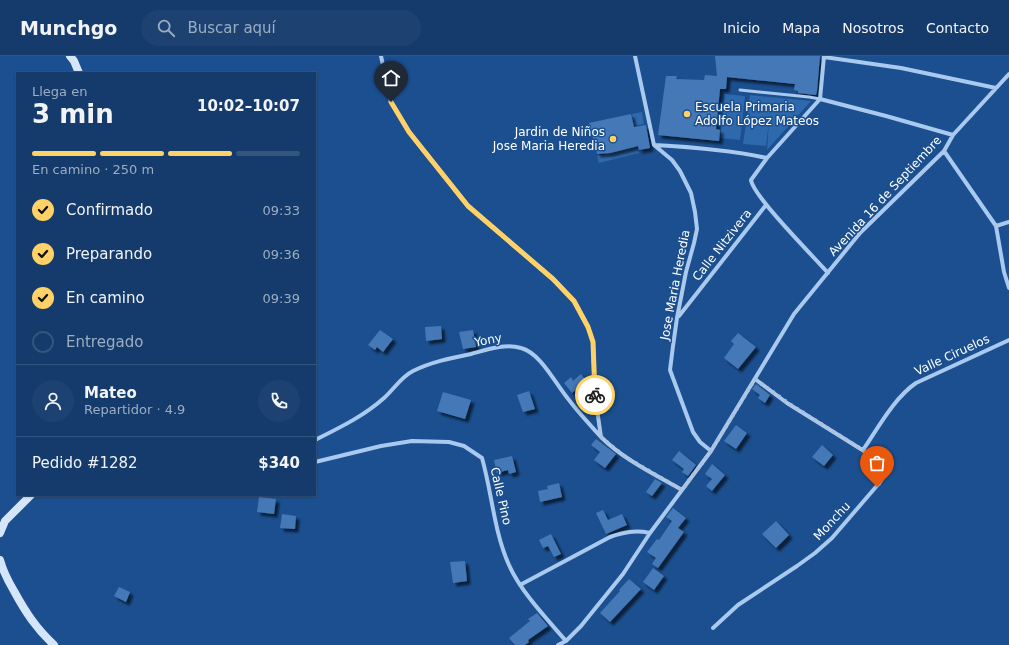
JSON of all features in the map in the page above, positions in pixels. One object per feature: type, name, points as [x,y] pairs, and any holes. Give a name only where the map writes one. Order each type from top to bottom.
[{"type":"street","points":[[71,56],[79,72]]},
{"type":"street","points":[[381,56],[391,102],[409,132],[427,155],[468,206],[553,279],[574,301],[588,327],[593,342],[595,396],[601,437]]},
{"type":"street","points":[[635,56],[654,145],[683,146],[747,153],[767,158]]},
{"type":"street","points":[[828,273],[766,205],[754,188],[751,180],[767,158],[820,99],[824,56],[901,68],[996,88]]},
{"type":"street","name":"Avenida 16 de Septiembre","points":[[558,645],[566,641],[597,609],[623,574],[650,533],[711,451],[794,314],[860,233],[944,151],[953,135],[1009,74]]},
{"type":"street","points":[[820,99],[953,135]]},
{"type":"street","name":"Jose Maria Heredia","points":[[654,145],[672,160],[680,172],[690,193],[695,212],[697,229],[686,272],[670,370],[693,432],[700,442],[711,451]]},
{"type":"street","points":[[944,151],[996,226],[1004,272],[1009,288]]},
{"type":"street","name":"Calle Nitzivera","points":[[678,318],[766,205]]},
{"type":"street","points":[[996,226],[1009,222]]},
{"type":"street","name":"Valle Ciruelos","points":[[863,450],[908,388],[1009,340]]},
{"type":"street","name":"Yony","points":[[316,440],[345,425],[370,409],[386,397],[405,376],[412,371],[446,360],[504,346],[522,348],[540,360],[569,400],[601,437],[627,458],[682,490]]},
{"type":"street","name":"Monchu","points":[[713,628],[738,605],[777,581],[816,553],[832,538],[877,487],[883,476],[882,464],[880,461],[788,403],[755,379]]},
{"type":"street","name":"Calle Pino","points":[[316,462],[381,446],[412,441],[449,442],[464,446],[482,458],[502,545],[509,566],[520,585],[566,641]]},
{"type":"street","points":[[0,533],[5,521],[30,496]]},
{"type":"street","points":[[520,585],[616,535],[633,531],[650,533]]},
{"type":"street","points":[[0,560],[2,569],[26,614],[40,632],[54,645]]},
{"type":"lane","points":[[740,90],[809,96],[820,99]]},
{"type":"shaded area","points":[[725,94],[745,96],[740,140],[720,138]]},
{"type":"shaded area","points":[[750,95],[811,101],[767,150],[769,121],[766,146],[743,144]]},
{"type":"shaded area","points":[[642,112],[644,124],[634,126],[632,114]]},
{"type":"shaded area","points":[[637,146],[639,153],[599,163],[597,156]]},
{"type":"building","points":[[715,56],[820,56],[816,95],[798,93],[798,91],[794,90],[795,84],[727,77],[726,89],[720,89],[716,129],[720,130],[719,141],[658,135],[666,76],[677,76],[676,79],[704,80],[705,75],[717,76]]},
{"type":"building","points":[[631,114],[634,127],[646,125],[650,148],[639,150],[638,146],[610,153],[597,154],[589,123]]},
{"type":"building","points":[[441,326],[442,339],[426,341],[425,327]]},
{"type":"building","points":[[380,330],[393,339],[383,352],[377,347],[375,350],[368,345]]},
{"type":"building","points":[[473,330],[476,347],[463,349],[459,332]]},
{"type":"building","points":[[738,333],[756,347],[738,369],[724,358],[734,344],[731,341]]},
{"type":"building","points":[[581,374],[586,381],[572,393],[564,383],[571,377],[573,381]]},
{"type":"building","points":[[756,384],[770,395],[765,403],[758,398],[760,395],[752,389]]},
{"type":"building","points":[[529,391],[535,409],[523,412],[517,395]]},
{"type":"building","points":[[443,392],[471,400],[465,419],[437,411]]},
{"type":"building","points":[[736,425],[747,433],[736,449],[724,441]]},
{"type":"building","points":[[596,439],[616,454],[605,468],[594,460],[600,452],[591,445]]},
{"type":"building","points":[[822,445],[833,455],[824,466],[812,457]]},
{"type":"building","points":[[679,451],[696,465],[688,476],[682,472],[684,469],[672,460]]},
{"type":"building","points":[[512,456],[516,472],[509,474],[508,470],[497,473],[494,460]]},
{"type":"building","points":[[712,464],[725,475],[712,491],[706,486],[712,479],[705,474]]},
{"type":"building","points":[[655,479],[662,483],[652,496],[646,492]]},
{"type":"building","points":[[559,483],[562,497],[540,502],[538,491],[548,489],[547,486]]},
{"type":"building","points":[[259,497],[276,499],[274,514],[257,512]]},
{"type":"building","points":[[673,508],[686,518],[678,528],[684,532],[658,568],[652,564],[656,558],[647,552],[657,539],[659,540],[672,521],[666,517]]},
{"type":"building","points":[[603,510],[608,520],[622,514],[627,525],[606,534],[596,513]]},
{"type":"building","points":[[282,514],[296,516],[295,529],[280,528]]},
{"type":"building","points":[[776,521],[789,535],[776,548],[762,534]]},
{"type":"building","points":[[551,534],[561,554],[554,557],[548,546],[543,548],[539,540]]},
{"type":"building","points":[[465,561],[467,581],[453,583],[450,562]]},
{"type":"building","points":[[653,568],[664,576],[654,590],[643,582]]},
{"type":"building","points":[[629,579],[641,589],[610,622],[600,613]]},
{"type":"building","points":[[119,587],[130,592],[126,602],[114,596]]},
{"type":"building","points":[[537,613],[548,626],[528,640],[529,642],[525,645],[515,645],[509,638],[530,621],[528,619]]},
{"type":"way so far","points":[[595,395],[601,437],[627,458],[682,490],[711,451],[755,379],[788,403],[880,461],[883,468],[883,476],[877,487]]},
{"type":"place","name":"Escuela Primaria Adolfo López Mateos","points":[[687,114]]},
{"type":"place","name":"Jardin de Niños Jose Maria Heredia","points":[[613,139]]},
{"type":"route","points":[[391,102],[409,132],[468,206],[553,279],[574,301],[588,327],[593,342],[595,395]]}]
